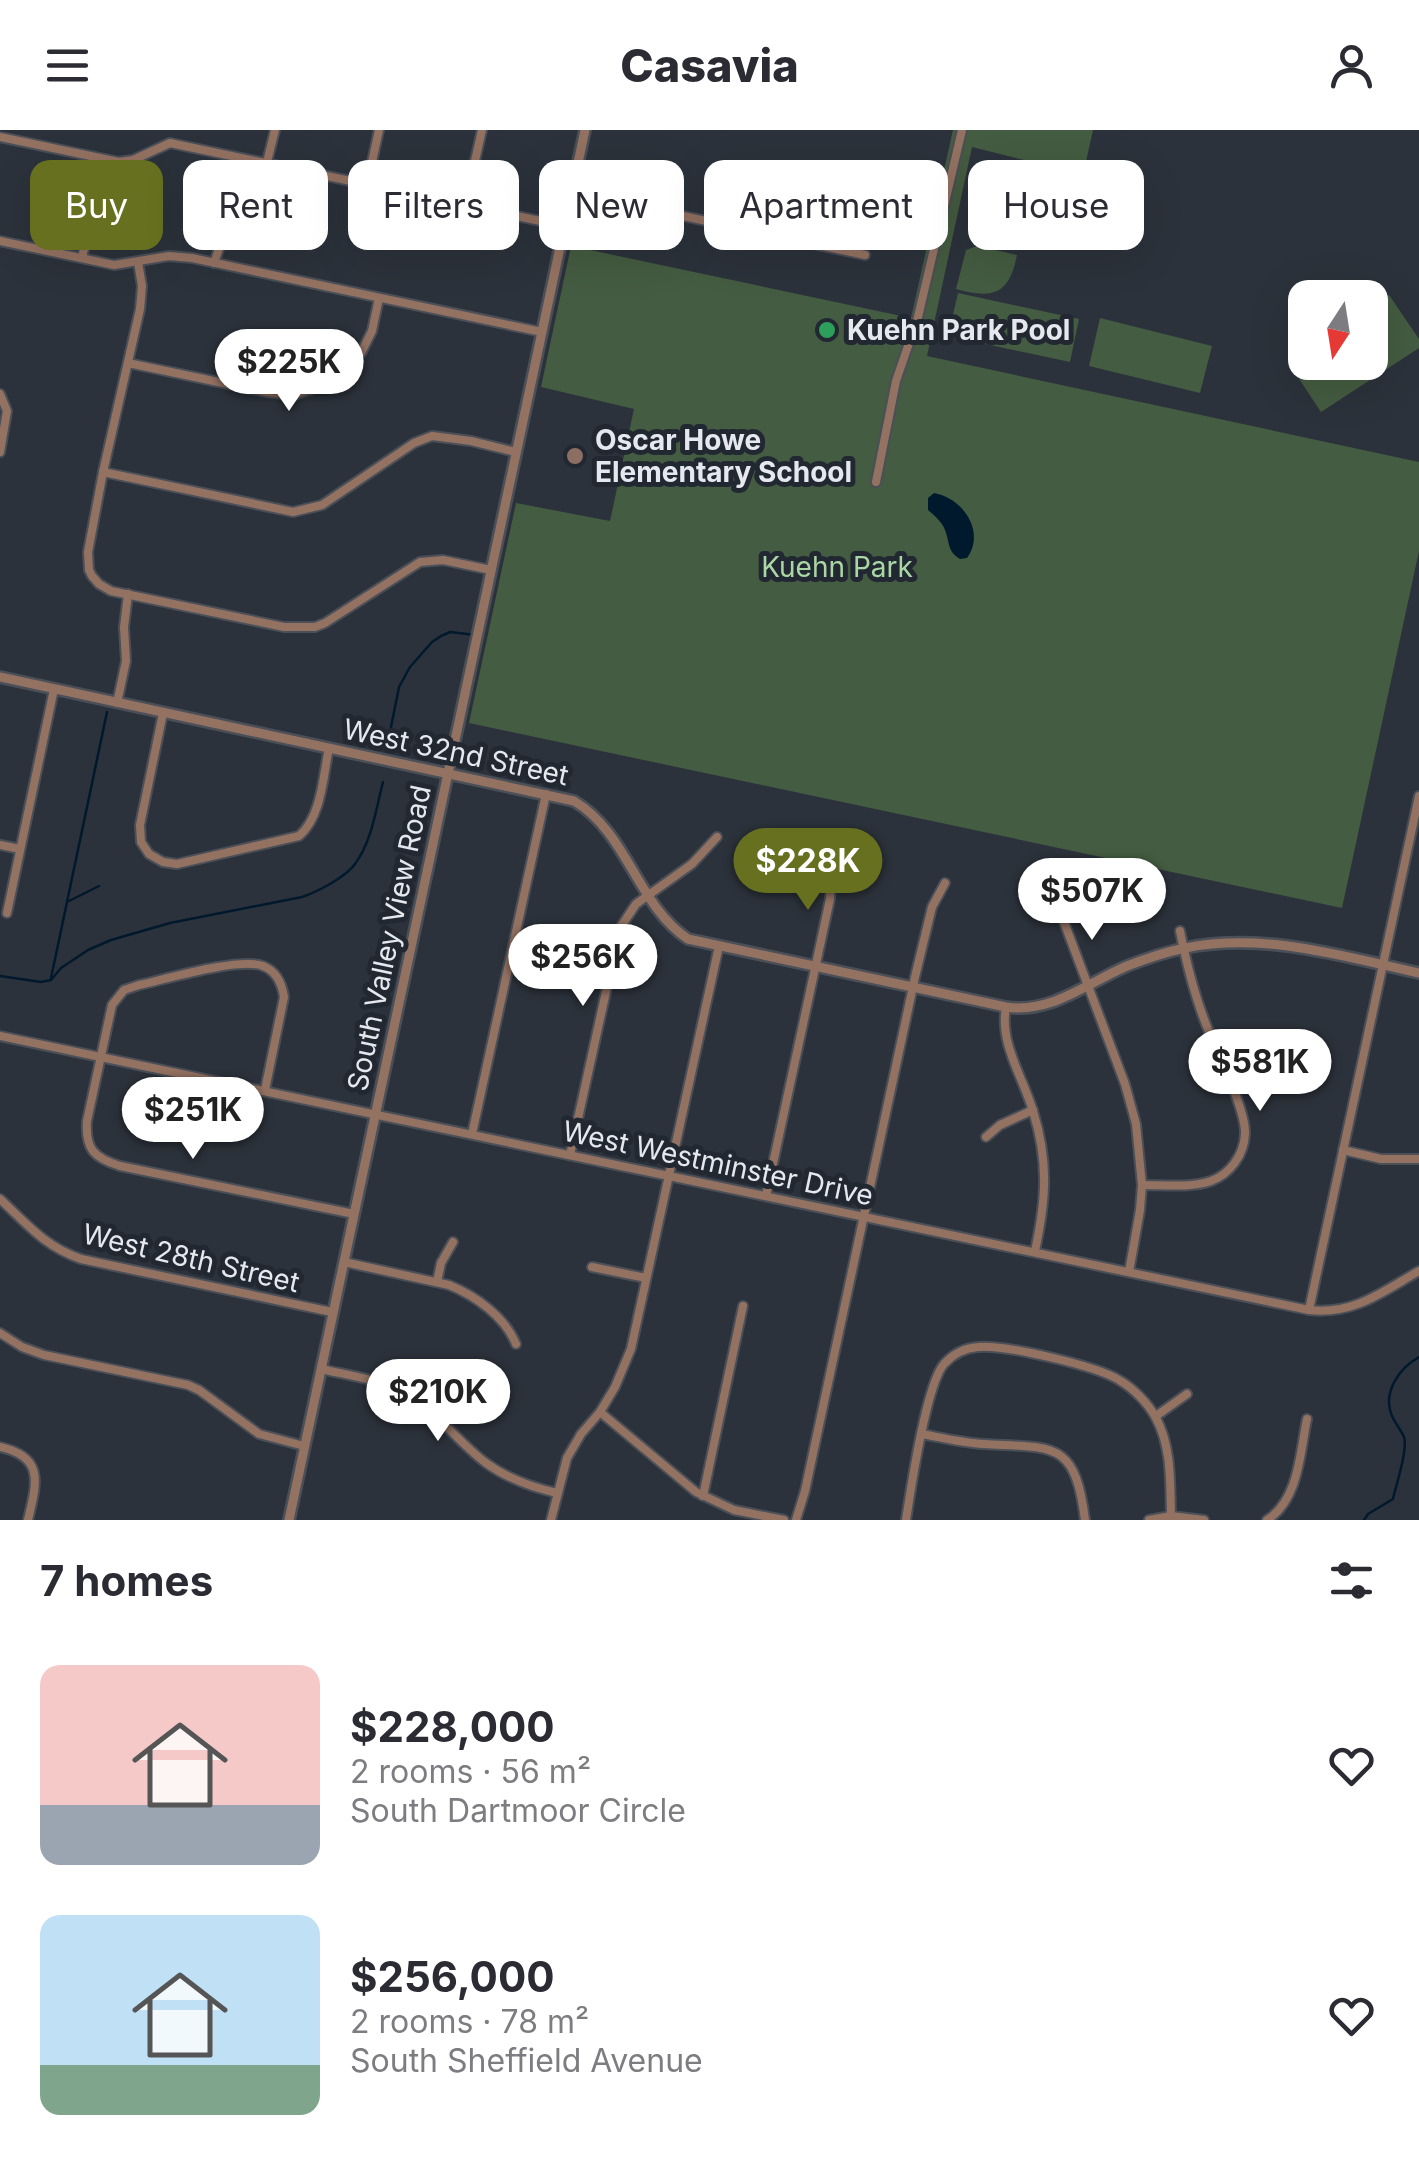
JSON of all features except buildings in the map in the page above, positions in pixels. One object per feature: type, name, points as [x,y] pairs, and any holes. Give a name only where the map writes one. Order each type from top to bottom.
[{"type":"street","points":[[170,143],[172,130]]},
{"type":"street","points":[[269,160],[275,130]]},
{"type":"street","points":[[372,160],[379,130]]},
{"type":"street","points":[[475,160],[482,130]]},
{"type":"street","name":"South Valley View Road","points":[[578,160],[585,130]]},
{"type":"street","points":[[876,482],[896,381],[918,316],[962,130]]},
{"type":"street","points":[[0,137],[126,162],[170,143],[249,160]]},
{"type":"street","points":[[82,258],[104,159]]},
{"type":"street","points":[[684,216],[865,254]]},
{"type":"street","points":[[0,241],[114,265],[181,256],[542,332]]},
{"type":"street","points":[[214,263],[219,250]]},
{"type":"street","name":"South Valley View Road","points":[[288,1520],[559,250]]},
{"type":"street","points":[[138,262],[142,298],[88,552],[89,570],[104,588],[284,627],[306,627],[336,617],[420,562],[443,560],[491,570]]},
{"type":"street","points":[[128,362],[294,395],[314,388],[361,353],[372,330],[379,298]]},
{"type":"street","points":[[0,394],[7,411],[0,452]]},
{"type":"street","points":[[102,472],[293,512],[322,504],[414,443],[432,436],[516,452]]},
{"type":"street","points":[[117,703],[126,662],[124,626],[128,594]]},
{"type":"street","name":"West 32nd Street","points":[[0,677],[574,800],[608,828],[649,895],[688,939],[1006,1007],[1041,1007],[1128,966],[1184,948],[1228,942],[1278,944],[1419,973]]},
{"type":"street","points":[[7,913],[54,689]]},
{"type":"street","points":[[163,713],[140,834],[149,854],[169,863],[299,836],[315,814],[329,748]]},
{"type":"street","points":[[472,1134],[546,794]]},
{"type":"street","points":[[1309,1310],[1419,796]]},
{"type":"street","points":[[570,1155],[617,938],[629,912],[692,864],[717,837]]},
{"type":"street","points":[[0,845],[20,850]]},
{"type":"street","points":[[1406,851],[1419,854]]},
{"type":"street","points":[[766,1196],[830,898],[827,859]]},
{"type":"street","points":[[796,1520],[913,987],[932,907],[945,884]]},
{"type":"street","points":[[1060,914],[1132,1106],[1139,1140],[1142,1186],[1129,1272]]},
{"type":"street","points":[[1142,1186],[1209,1182],[1228,1171],[1239,1158],[1245,1129],[1191,986],[1180,931]]},
{"type":"street","points":[[551,1520],[572,1447],[600,1412],[631,1349],[719,946]]},
{"type":"street","points":[[265,1090],[284,997],[272,971],[260,964],[238,964],[138,985],[124,990],[112,1006],[86,1132],[90,1147],[99,1157],[120,1166],[354,1214]]},
{"type":"street","points":[[1006,1007],[1005,1036],[1033,1110],[1045,1170],[1035,1251]]},
{"type":"street","name":"West Westminster Drive","points":[[0,1036],[1309,1310],[1352,1308],[1419,1271]]},
{"type":"street","points":[[1219,1056],[1255,1043]]},
{"type":"street","points":[[986,1137],[1000,1125],[1033,1110]]},
{"type":"street","points":[[1343,1150],[1381,1159],[1419,1158]]},
{"type":"street","name":"West 28th Street","points":[[0,1199],[31,1231],[81,1260],[332,1312]]},
{"type":"street","points":[[437,1282],[453,1242]]},
{"type":"street","points":[[344,1262],[460,1290],[507,1328],[516,1344]]},
{"type":"street","points":[[592,1267],[646,1278]]},
{"type":"street","points":[[703,1496],[743,1306]]},
{"type":"street","points":[[0,1333],[44,1355],[188,1385],[259,1434],[304,1446]]},
{"type":"street","points":[[906,1520],[932,1390],[943,1365],[956,1354],[982,1346],[1006,1348],[1107,1373],[1127,1385],[1156,1416],[1167,1450],[1171,1516]]},
{"type":"street","points":[[321,1369],[364,1378],[407,1394],[497,1471],[557,1493]]},
{"type":"street","points":[[1156,1416],[1187,1394]]},
{"type":"street","points":[[600,1412],[703,1496],[734,1510],[784,1520]]},
{"type":"street","points":[[1267,1520],[1288,1497],[1307,1418]]},
{"type":"street","points":[[922,1434],[978,1444],[1041,1447],[1055,1452],[1074,1473],[1085,1520]]},
{"type":"street","points":[[0,1447],[21,1454],[34,1472],[36,1486],[28,1520]]},
{"type":"street","points":[[1149,1520],[1171,1516],[1204,1520]]},
{"type":"green space","name":"Kuehn Park","points":[[953,130],[1093,130],[1086,160],[1024,160],[972,147],[927,356],[1419,462],[1419,551],[1342,908],[469,723],[516,503],[610,521],[634,409],[541,387],[570,250],[590,250],[911,318],[926,250],[948,250],[946,160]]},
{"type":"green space","points":[[966,250],[1017,255],[1004,286],[980,294],[956,289]]},
{"type":"green space","points":[[958,293],[1079,319],[1070,362],[948,336]]},
{"type":"green space","points":[[1388,296],[1419,339],[1419,348],[1388,368]]},
{"type":"green space","points":[[1100,318],[1212,346],[1200,393],[1089,366]]},
{"type":"green space","points":[[1300,380],[1370,380],[1321,412]]},
{"type":"water","points":[[934,493],[954,502],[973,527],[974,538],[967,558],[960,559],[953,553],[944,527],[928,510],[928,498]]},
{"type":"waterway","points":[[388,742],[399,687],[410,667],[441,636],[450,632],[475,635]]},
{"type":"waterway","points":[[51,978],[107,712]]},
{"type":"waterway","points":[[0,976],[51,980],[61,968],[111,940],[170,923],[302,897],[323,888],[345,874],[361,855],[383,782]]},
{"type":"waterway","points":[[69,901],[99,886]]},
{"type":"waterway","points":[[1364,1520],[1393,1499],[1405,1443],[1389,1399],[1399,1374],[1419,1357]]},
{"type":"place","name":"Kuehn Park Pool","points":[[827,330]]},
{"type":"place","name":"Oscar Howe Elementary School","points":[[575,456]]}]
